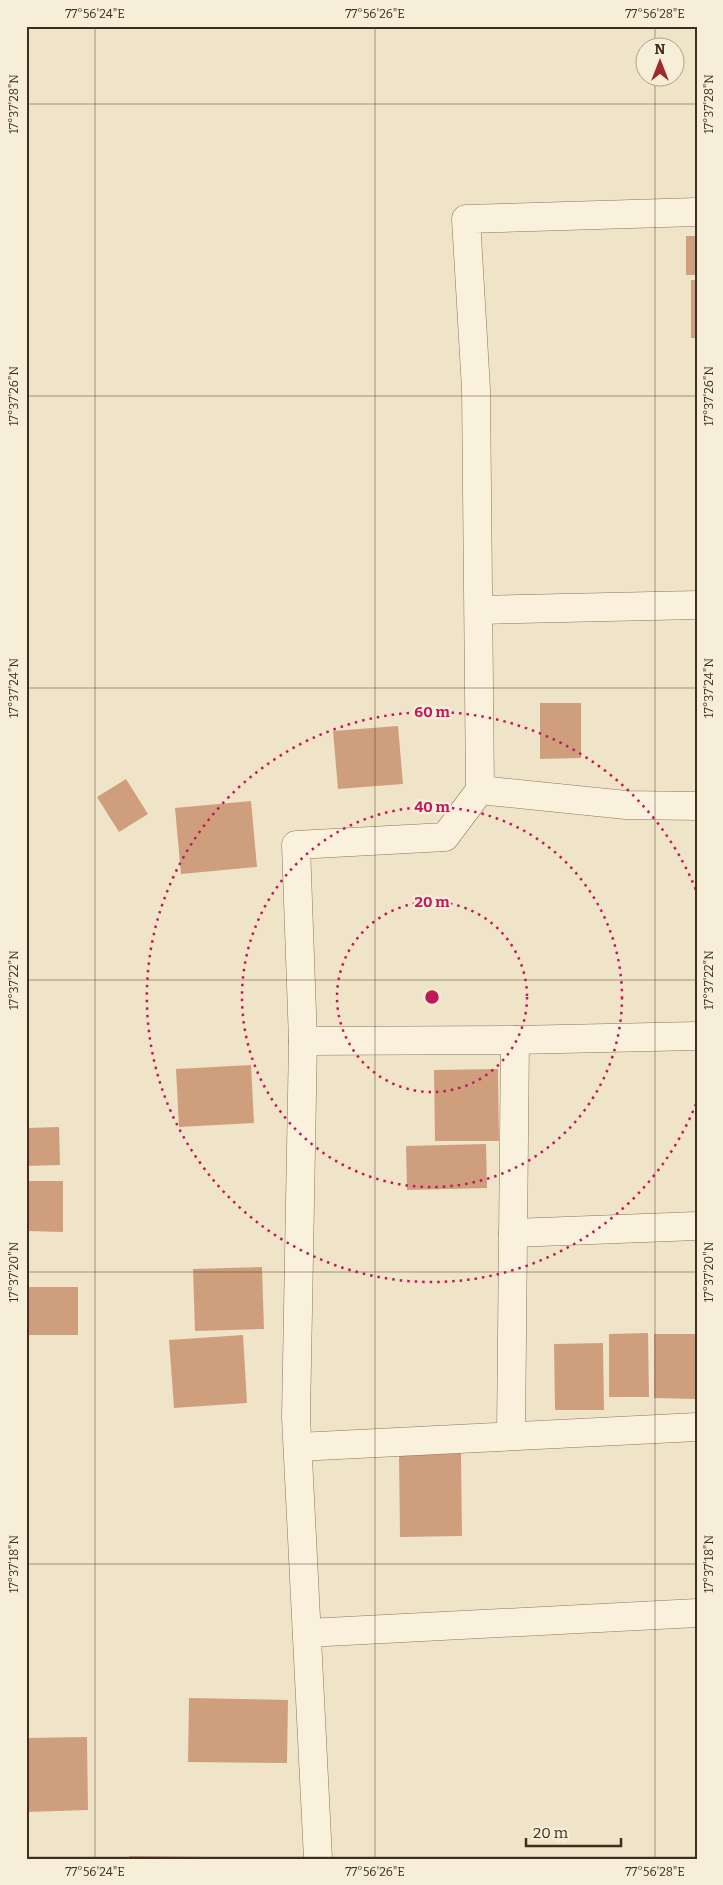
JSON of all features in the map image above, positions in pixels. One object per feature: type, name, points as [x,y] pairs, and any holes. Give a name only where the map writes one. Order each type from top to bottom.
[{"type":"street","points":[[318,1859],[296,1407],[303,1041],[296,845],[445,837],[480,790],[476,389],[466,220],[697,212]]},
{"type":"street","points":[[479,610],[697,605]]},
{"type":"street","points":[[480,790],[626,805],[697,806]]},
{"type":"street","points":[[303,1041],[515,1040],[697,1036]]},
{"type":"street","points":[[511,1436],[515,1040]]},
{"type":"street","points":[[513,1233],[697,1226]]},
{"type":"street","points":[[298,1446],[697,1426]]},
{"type":"street","points":[[307,1633],[697,1613]]},
{"type":"building","points":[[686,236],[697,236],[697,275],[686,275]]},
{"type":"building","points":[[691,280],[697,280],[697,338],[691,338]]},
{"type":"building","points":[[540,703],[581,703],[581,758],[540,759]]},
{"type":"building","points":[[398,726],[403,784],[338,789],[333,731]]},
{"type":"building","points":[[126,779],[148,814],[119,832],[97,797]]},
{"type":"building","points":[[251,801],[257,867],[181,874],[175,808]]},
{"type":"building","points":[[251,1065],[254,1123],[179,1127],[176,1069]]},
{"type":"building","points":[[498,1069],[499,1141],[435,1141],[434,1070]]},
{"type":"building","points":[[59,1127],[60,1165],[26,1166],[26,1128]]},
{"type":"building","points":[[486,1144],[487,1188],[407,1190],[406,1146]]},
{"type":"building","points":[[26,1181],[63,1181],[63,1232],[26,1231]]},
{"type":"building","points":[[262,1267],[264,1329],[195,1331],[193,1269]]},
{"type":"building","points":[[26,1287],[78,1287],[78,1335],[26,1335]]},
{"type":"building","points":[[648,1333],[649,1397],[609,1397],[609,1334]]},
{"type":"building","points":[[654,1334],[697,1334],[697,1399],[654,1398]]},
{"type":"building","points":[[243,1335],[247,1403],[174,1408],[169,1340]]},
{"type":"building","points":[[603,1343],[604,1410],[555,1410],[554,1344]]},
{"type":"building","points":[[461,1453],[462,1536],[400,1537],[399,1454]]},
{"type":"building","points":[[189,1698],[288,1700],[287,1763],[188,1762]]},
{"type":"building","points":[[87,1737],[88,1810],[26,1812],[26,1738]]},
{"type":"building","points":[[129,1856],[207,1857],[207,1859],[129,1859]]}]
